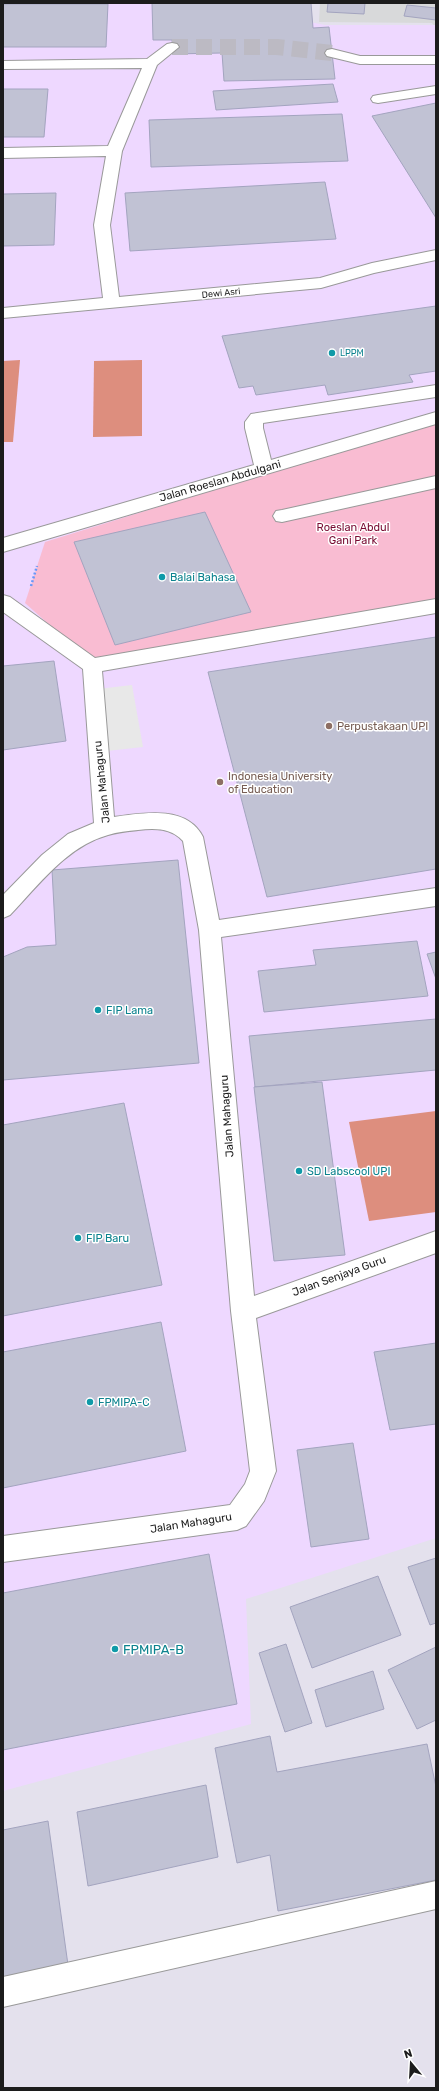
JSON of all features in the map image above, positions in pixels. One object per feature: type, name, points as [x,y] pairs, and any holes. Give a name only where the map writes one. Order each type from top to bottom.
[{"type":"street","points":[[112,304],[102,225],[114,151],[151,64],[172,47]]},
{"type":"street","points":[[332,53],[360,60],[436,60]]},
{"type":"street","points":[[3,65],[151,64]]},
{"type":"street","points":[[378,100],[436,90]]},
{"type":"street","points":[[3,153],[114,151]]},
{"type":"street","name":"Dewi Asri","points":[[3,313],[112,304],[321,283],[372,268],[436,256]]},
{"type":"street","points":[[264,468],[254,428],[254,422],[257,418],[436,391]]},
{"type":"street","name":"Jalan Roeslan Abdulgani","points":[[3,545],[436,418]]},
{"type":"street","points":[[282,516],[436,482]]},
{"type":"street","points":[[3,602],[92,666],[436,606]]},
{"type":"street","name":"Jalan Mahaguru","points":[[3,1549],[237,1517],[255,1492],[263,1471],[243,1311],[210,930],[193,837],[179,824],[150,821],[105,828],[92,666]]},
{"type":"street","points":[[3,909],[48,860],[75,840],[105,828]]},
{"type":"street","points":[[210,930],[436,897]]},
{"type":"street","name":"Jalan Senjaya Guru","points":[[243,1311],[436,1242]]},
{"type":"street","points":[[3,1992],[436,1895]]},
{"type":"shaded area","name":"Indonesia University of Education","points":[[3,3],[312,3],[310,22],[325,25],[436,25],[436,1538],[246,1599],[251,1724],[3,1791]]},
{"type":"shaded area","points":[[320,3],[436,3],[436,28],[432,23],[319,22]]},
{"type":"shaded area","points":[[20,360],[13,442],[3,442],[3,361]]},
{"type":"shaded area","points":[[142,360],[142,436],[93,437],[94,361]]},
{"type":"shaded area","points":[[132,685],[143,747],[107,751],[98,689]]},
{"type":"shaded area","points":[[436,1111],[436,1212],[369,1221],[349,1122]]},
{"type":"green space","name":"Roeslan Abdul Gani Park","points":[[436,421],[436,603],[92,663],[25,603],[45,542]]},
{"type":"building","points":[[152,3],[311,3],[313,28],[329,27],[335,79],[224,81],[222,53],[173,54],[172,40],[153,40]]},
{"type":"building","points":[[328,3],[365,3],[364,14],[327,12]]},
{"type":"building","points":[[3,4],[108,4],[106,47],[3,47]]},
{"type":"building","points":[[407,5],[436,8],[436,20],[404,16]]},
{"type":"building","points":[[333,84],[338,102],[216,110],[213,91]]},
{"type":"building","points":[[3,89],[48,89],[44,137],[3,137]]},
{"type":"building","points":[[436,103],[436,218],[372,116]]},
{"type":"building","points":[[342,114],[348,161],[151,167],[149,120]]},
{"type":"building","points":[[325,182],[336,239],[130,251],[125,193]]},
{"type":"building","points":[[56,193],[54,245],[3,246],[3,194]]},
{"type":"building","name":"LPPM","points":[[436,306],[436,371],[409,375],[413,382],[328,395],[325,385],[256,395],[253,386],[239,388],[222,336]]},
{"type":"building","name":"Balai Bahasa","points":[[205,512],[251,612],[115,645],[74,542]]},
{"type":"building","name":"Perpustakaan UPI","points":[[436,637],[436,869],[267,897],[208,672]]},
{"type":"building","points":[[54,661],[66,741],[3,750],[3,666]]},
{"type":"building","name":"FIP Lama","points":[[178,860],[199,1063],[3,1080],[3,957],[27,947],[56,945],[52,870]]},
{"type":"building","points":[[417,941],[428,996],[264,1012],[258,971],[316,965],[313,950]]},
{"type":"building","points":[[436,952],[436,979],[427,954]]},
{"type":"building","points":[[436,1019],[436,1070],[255,1087],[249,1036]]},
{"type":"building","name":"SD Labscool UPI","points":[[322,1082],[345,1255],[274,1261],[254,1087]]},
{"type":"building","name":"FIP Baru","points":[[124,1103],[162,1285],[3,1316],[3,1125]]},
{"type":"building","name":"FPMIPA-C","points":[[161,1322],[186,1451],[3,1488],[3,1352]]},
{"type":"building","points":[[436,1343],[436,1424],[390,1430],[374,1352]]},
{"type":"building","points":[[353,1443],[369,1539],[311,1547],[297,1450]]},
{"type":"building","name":"FPMIPA-B","points":[[209,1554],[237,1704],[3,1750],[3,1593]]},
{"type":"building","points":[[436,1558],[436,1623],[430,1625],[408,1567]]},
{"type":"building","points":[[378,1576],[401,1635],[312,1668],[290,1607]]},
{"type":"building","points":[[286,1644],[312,1723],[285,1732],[259,1653]]},
{"type":"building","points":[[436,1647],[436,1720],[417,1729],[388,1670]]},
{"type":"building","points":[[373,1671],[384,1709],[326,1727],[315,1690]]},
{"type":"building","points":[[270,1736],[277,1772],[427,1744],[436,1787],[436,1880],[278,1911],[270,1855],[237,1863],[215,1748]]},
{"type":"building","points":[[206,1785],[218,1857],[88,1886],[77,1812]]},
{"type":"building","points":[[48,1821],[68,1965],[3,1979],[3,1830]]},
{"type":"tunnel","points":[[172,47],[277,47],[332,53]]},
{"type":"place","name":"LPPM","points":[[332,353]]},
{"type":"place","name":"Balai Bahasa","points":[[162,577]]},
{"type":"place","name":"Perpustakaan UPI","points":[[329,726]]},
{"type":"place","name":"Indonesia University of Education","points":[[220,782]]},
{"type":"place","name":"FIP Lama","points":[[98,1010]]},
{"type":"place","name":"SD Labscool UPI","points":[[299,1171]]},
{"type":"place","name":"FIP Baru","points":[[78,1238]]},
{"type":"place","name":"FPMIPA-C","points":[[90,1402]]},
{"type":"place","name":"FPMIPA-B","points":[[115,1649]]}]
